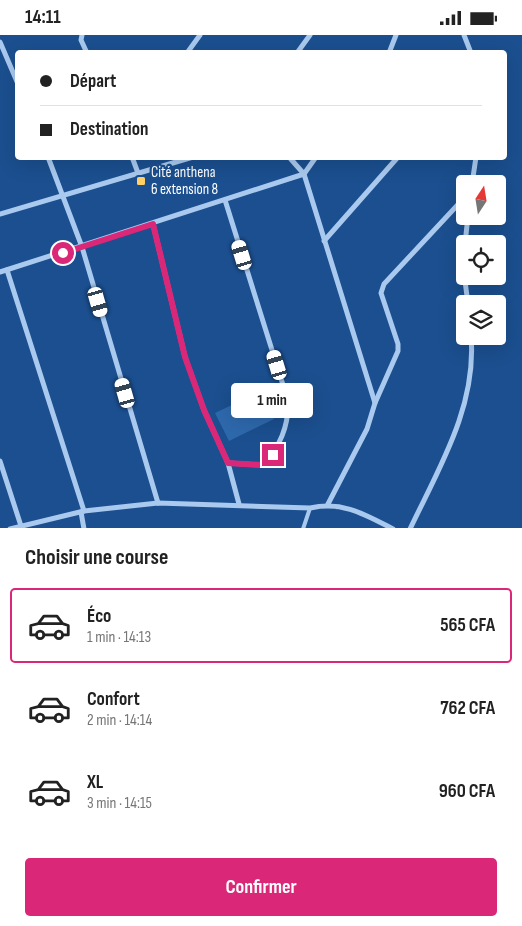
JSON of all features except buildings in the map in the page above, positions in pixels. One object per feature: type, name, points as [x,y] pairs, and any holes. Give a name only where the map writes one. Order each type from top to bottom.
[{"type":"street","points":[[82,35],[81,40],[86,50]]},
{"type":"street","points":[[189,50],[200,35]]},
{"type":"street","points":[[299,50],[310,35]]},
{"type":"street","points":[[390,50],[396,35]]},
{"type":"street","points":[[464,35],[470,50]]},
{"type":"street","points":[[0,42],[15,77]]},
{"type":"street","points":[[49,160],[82,247],[158,503]]},
{"type":"street","points":[[133,160],[138,173]]},
{"type":"street","points":[[0,214],[183,160]]},
{"type":"street","points":[[292,160],[304,174],[375,403]]},
{"type":"street","points":[[0,272],[304,174],[314,160]]},
{"type":"street","points":[[324,241],[395,160]]},
{"type":"street","points":[[473,175],[476,160]]},
{"type":"street","points":[[225,200],[288,401],[289,419],[273,455],[262,465],[228,463]]},
{"type":"street","points":[[328,504],[367,429],[375,403],[398,351],[398,344],[381,293],[384,283],[456,207]]},
{"type":"street","points":[[153,224],[185,357],[204,410],[228,463],[239,504]]},
{"type":"street","points":[[7,271],[82,511],[84,528]]},
{"type":"street","points":[[410,528],[454,437],[468,391],[473,361],[472,345]]},
{"type":"street","points":[[0,461],[21,526]]},
{"type":"street","points":[[14,528],[82,511],[158,503],[239,504],[310,508],[328,504],[358,511],[391,528]]},
{"type":"lane","points":[[303,528],[310,508]]},
{"type":"shaded area","points":[[261,391],[274,419],[229,441],[215,413]]},
{"type":"place","name":"Cité anthena 6 extension 8","points":[[141,181]]},
{"type":"route","points":[[63,253],[153,224],[185,357],[204,410],[228,463],[262,465],[273,455]]}]
